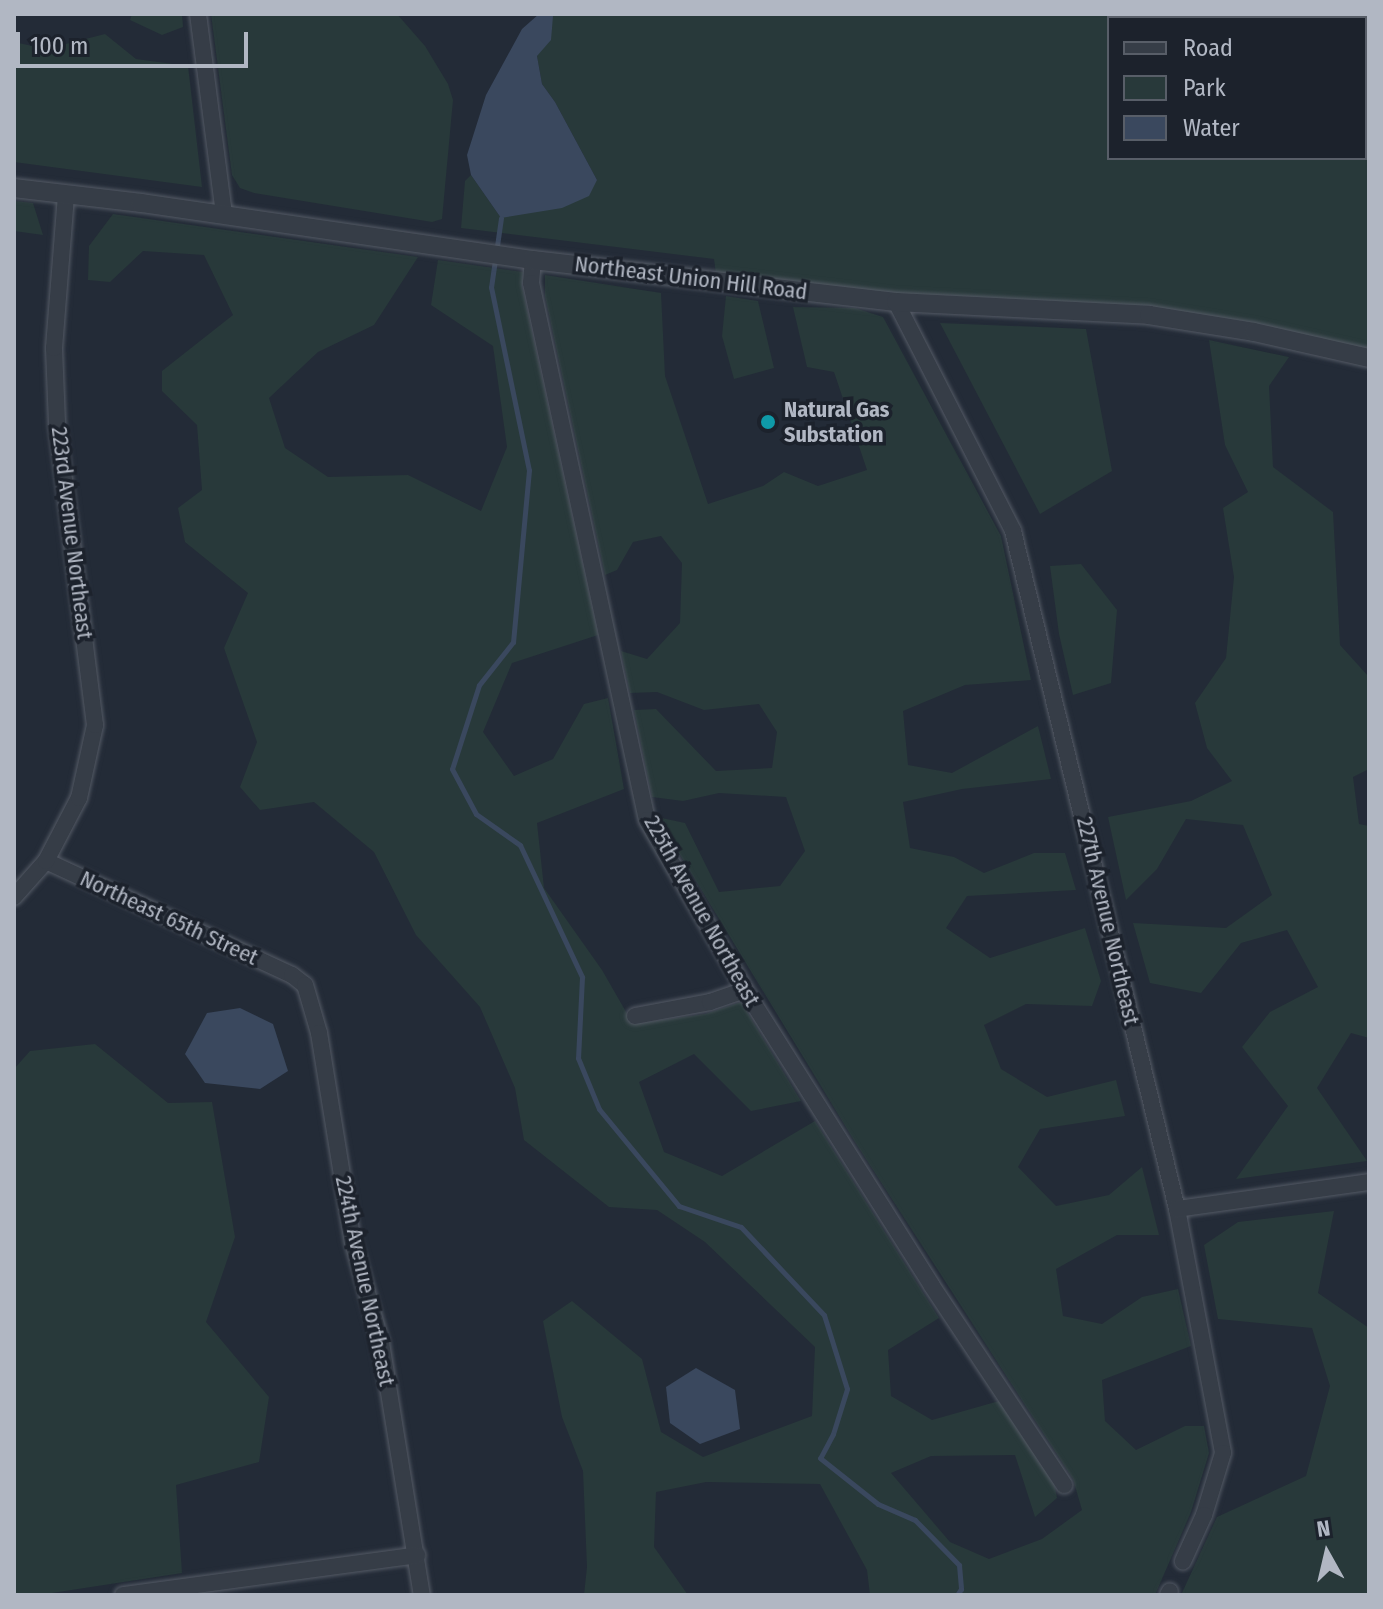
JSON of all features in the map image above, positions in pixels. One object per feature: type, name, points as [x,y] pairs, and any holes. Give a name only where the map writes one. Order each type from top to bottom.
[{"type":"street","points":[[198,14],[224,214]]},
{"type":"street","name":"Northeast Union Hill Road","points":[[14,188],[224,214],[533,260],[896,302],[1149,315],[1254,332],[1369,358]]},
{"type":"street","name":"223rd Avenue Northeast","points":[[14,897],[46,861],[79,798],[95,725],[57,423],[54,348],[66,195]]},
{"type":"street","name":"225th Avenue Northeast","points":[[533,260],[531,283],[647,820],[745,990],[932,1286],[1064,1485]]},
{"type":"street","name":"227th Avenue Northeast","points":[[896,302],[1013,531],[1177,1209],[1223,1453],[1204,1515],[1183,1561]]},
{"type":"street","name":"Northeast 65th Street","points":[[46,861],[292,975]]},
{"type":"street","name":"224th Avenue Northeast","points":[[292,975],[305,985],[319,1033],[353,1242],[381,1343],[422,1595]]},
{"type":"street","points":[[635,1016],[710,1002],[745,990]]},
{"type":"street","points":[[1177,1209],[1369,1182]]},
{"type":"street","points":[[123,1595],[417,1555]]},
{"type":"green space","points":[[132,14],[182,14],[183,27],[162,35],[130,20]]},
{"type":"green space","points":[[211,14],[397,14],[425,46],[448,84],[453,100],[442,219],[432,222],[254,193],[240,188],[232,175]]},
{"type":"green space","points":[[550,14],[1369,14],[1369,358],[1254,332],[717,281],[714,259],[461,228],[465,181],[471,175],[501,218],[597,180],[542,84],[537,56],[553,16]]},
{"type":"green space","points":[[105,34],[136,59],[188,66],[202,187],[14,162],[14,42],[46,49]]},
{"type":"green space","points":[[14,201],[33,203],[43,235],[14,231]]},
{"type":"green space","points":[[113,214],[418,257],[374,325],[318,352],[269,398],[285,448],[328,477],[408,475],[481,511],[507,447],[493,346],[431,305],[438,260],[523,272],[522,286],[598,635],[512,663],[483,732],[514,776],[553,759],[584,704],[608,698],[624,789],[537,823],[544,888],[602,970],[633,1024],[705,1014],[741,1002],[801,1101],[751,1111],[694,1054],[639,1082],[664,1152],[722,1176],[815,1121],[939,1318],[888,1350],[891,1396],[932,1420],[999,1401],[1054,1482],[1057,1498],[1035,1517],[1015,1455],[931,1456],[891,1473],[950,1542],[989,1559],[1042,1539],[1082,1510],[1073,1479],[855,1142],[657,817],[685,823],[719,892],[780,886],[805,851],[786,797],[719,793],[683,801],[652,797],[634,710],[656,709],[716,771],[772,768],[777,732],[759,704],[704,710],[657,692],[630,693],[621,651],[647,659],[680,623],[682,563],[661,536],[633,542],[617,570],[605,575],[545,296],[545,275],[661,293],[665,376],[708,504],[763,486],[784,472],[818,486],[867,470],[834,372],[807,367],[793,307],[855,308],[883,317],[1001,536],[1031,680],[965,685],[903,711],[908,765],[952,773],[1038,726],[1051,779],[962,789],[903,802],[910,848],[954,857],[984,873],[1034,853],[1065,853],[1076,890],[967,896],[946,928],[990,958],[1085,928],[1101,981],[1092,1006],[1026,1004],[984,1025],[1001,1069],[1047,1097],[1116,1080],[1125,1116],[1040,1129],[1018,1167],[1056,1206],[1109,1195],[1142,1167],[1159,1235],[1117,1235],[1056,1269],[1063,1316],[1102,1324],[1142,1297],[1178,1289],[1191,1346],[1102,1380],[1105,1421],[1136,1450],[1185,1426],[1204,1426],[1209,1453],[1191,1512],[1155,1595],[870,1595],[867,1570],[820,1484],[706,1482],[656,1492],[654,1547],[688,1595],[584,1595],[587,1567],[583,1471],[562,1417],[543,1321],[572,1301],[642,1359],[661,1432],[703,1457],[812,1416],[815,1347],[705,1242],[657,1210],[609,1207],[524,1140],[515,1088],[480,1007],[416,935],[374,852],[314,802],[260,810],[240,787],[257,742],[224,648],[248,593],[185,542],[178,508],[202,490],[197,425],[162,391],[162,371],[233,315],[204,255],[143,251],[110,282],[88,280],[89,246]]},
{"type":"green space","points":[[726,296],[758,301],[774,368],[734,379],[722,336]]},
{"type":"green space","points":[[940,323],[1086,329],[1112,471],[1040,514]]},
{"type":"green space","points":[[1209,340],[1289,357],[1269,386],[1273,467],[1333,512],[1340,645],[1369,677],[1369,769],[1353,777],[1359,824],[1369,826],[1369,1038],[1351,1033],[1317,1088],[1367,1161],[1236,1179],[1288,1106],[1242,1047],[1270,1012],[1318,987],[1287,930],[1241,943],[1201,993],[1150,983],[1133,923],[1226,928],[1272,895],[1243,825],[1186,819],[1157,869],[1126,900],[1108,817],[1191,801],[1232,781],[1207,748],[1195,703],[1226,658],[1234,577],[1223,508],[1248,492],[1225,445]]},
{"type":"green space","points":[[1081,564],[1117,610],[1111,683],[1073,695],[1059,634],[1050,566]]},
{"type":"green space","points":[[95,1044],[168,1103],[212,1102],[235,1237],[206,1322],[269,1397],[259,1462],[176,1485],[182,1573],[39,1595],[14,1595],[14,1069],[30,1051]]},
{"type":"green space","points":[[1334,1211],[1318,1293],[1369,1328],[1369,1595],[1181,1595],[1217,1517],[1306,1476],[1330,1386],[1312,1328],[1218,1319],[1204,1245],[1238,1222]]},
{"type":"water","points":[[539,14],[553,16],[551,40],[537,56],[542,84],[597,180],[589,196],[562,208],[501,218],[471,175],[467,155],[486,95],[522,29]]},
{"type":"water","points":[[240,1008],[273,1024],[288,1071],[260,1089],[205,1083],[185,1054],[207,1013]]},
{"type":"water","points":[[696,1368],[735,1390],[740,1429],[700,1444],[670,1423],[666,1387]]},
{"type":"waterway","points":[[501,218],[491,287],[529,470],[513,642],[479,685],[452,769],[476,814],[520,845],[582,977],[578,1058],[599,1109],[679,1206],[741,1227],[824,1315],[847,1389],[833,1434],[820,1458],[878,1504],[915,1520],[959,1565],[961,1589],[957,1595]]},
{"type":"place","name":"Natural Gas Substation","points":[[768,422]]}]
